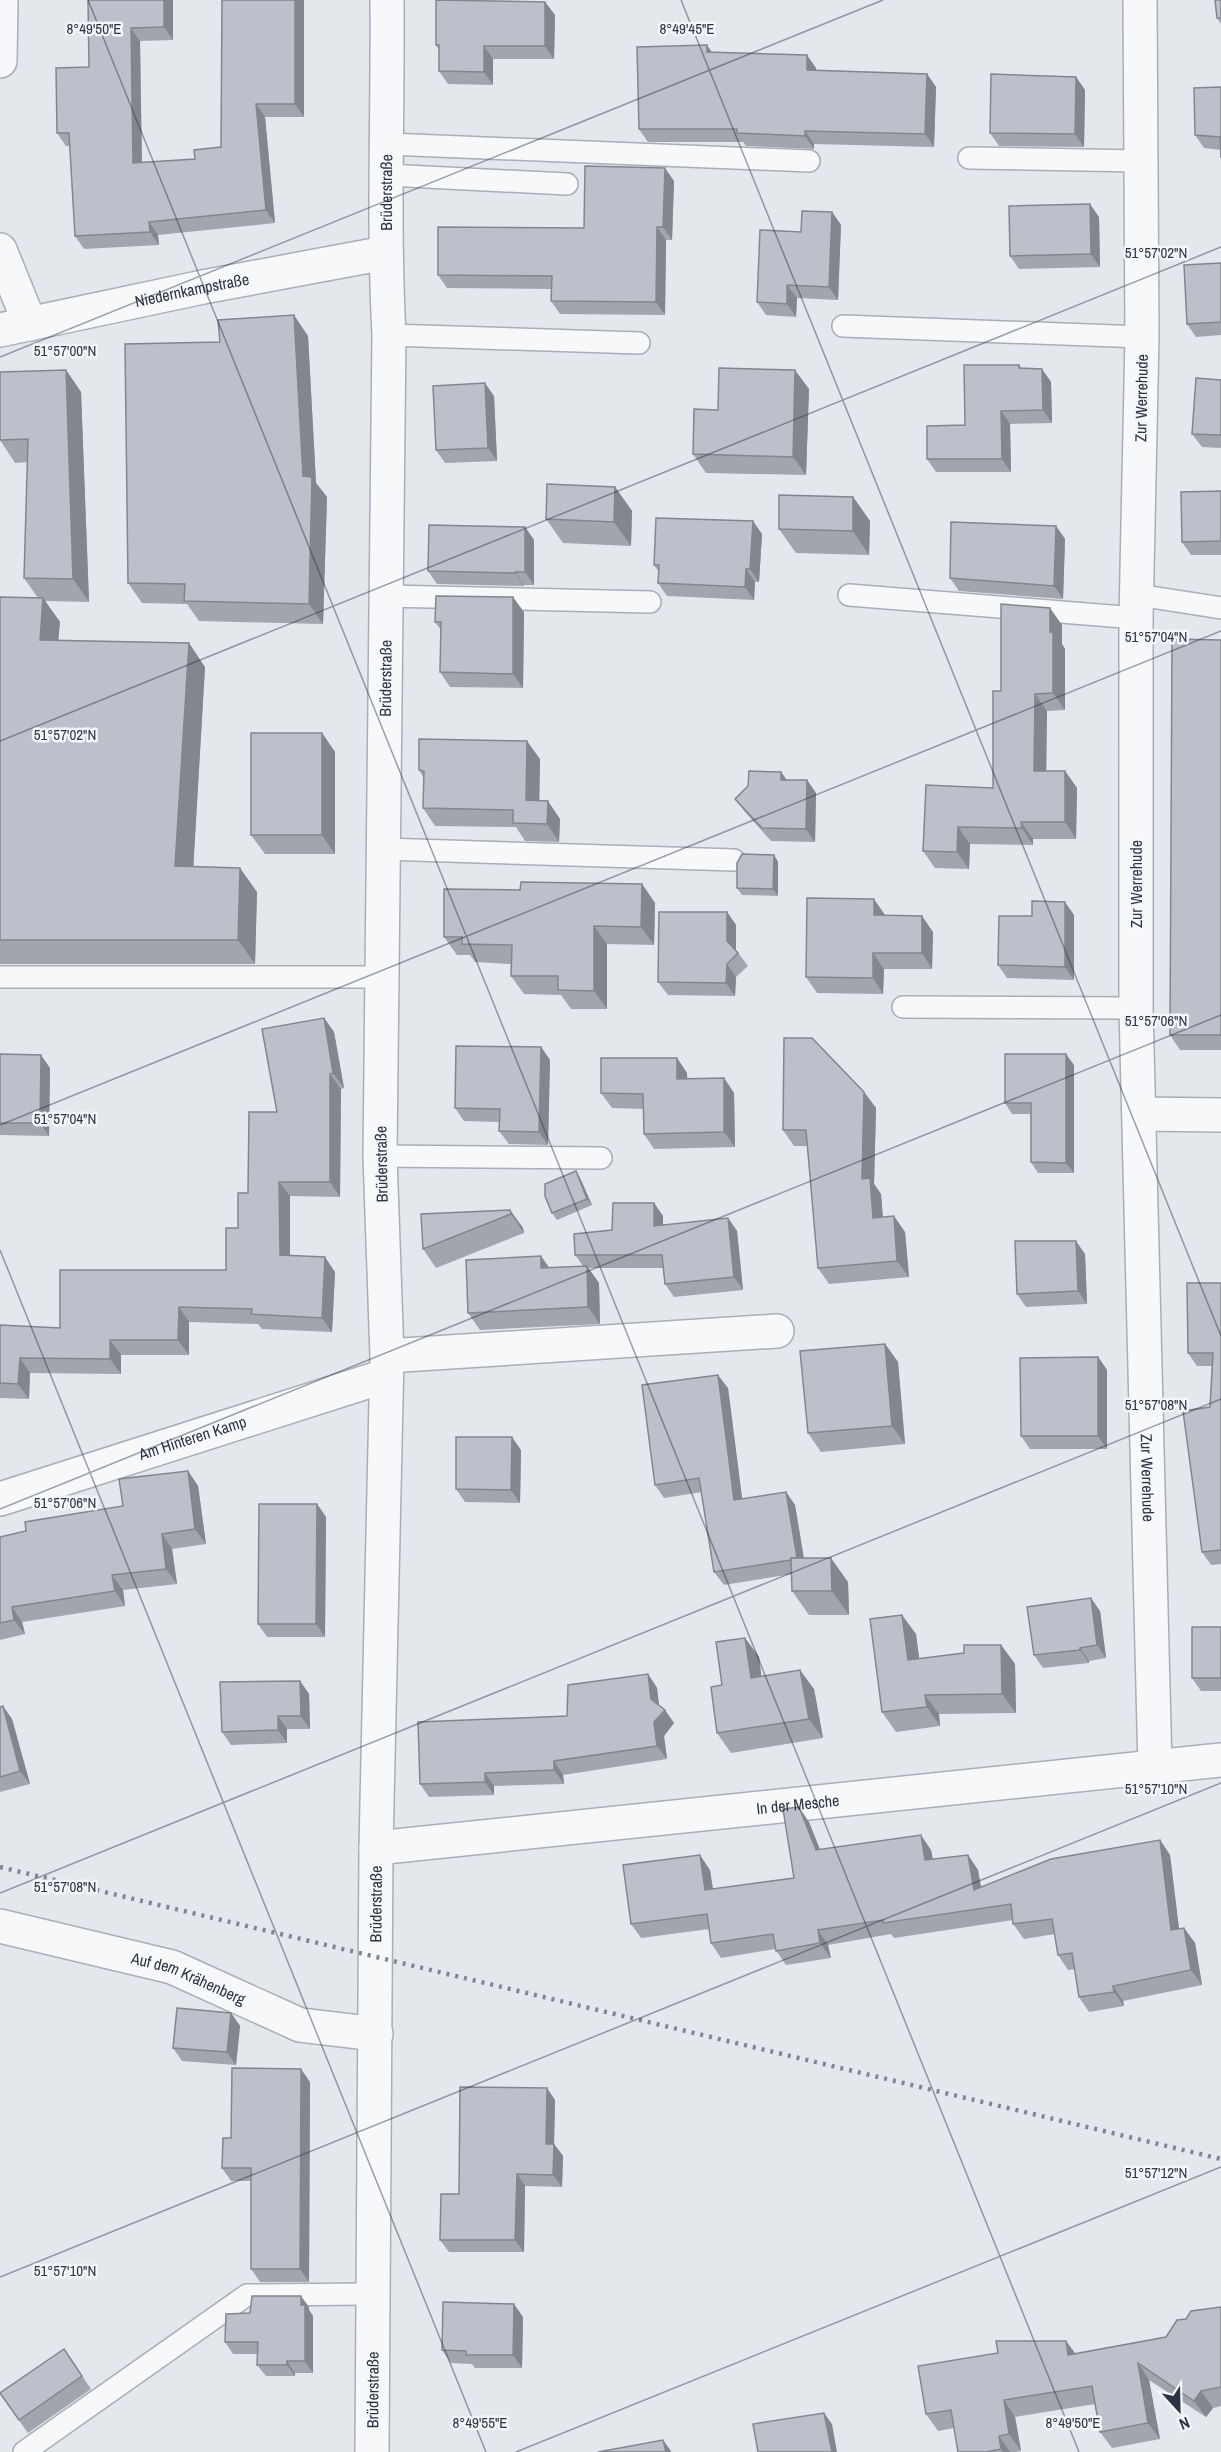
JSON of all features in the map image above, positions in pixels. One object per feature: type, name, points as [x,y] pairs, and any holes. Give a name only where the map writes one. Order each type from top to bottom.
[{"type":"street","points":[[0,61],[1,0]]},
{"type":"street","name":"Brüderstraße","points":[[372,2452],[376,1848],[386,1366],[380,1156],[388,335],[385,253],[387,0]]},
{"type":"street","name":"Zur Werrehude","points":[[1140,0],[1142,337],[1137,607],[1136,1008],[1155,1768]]},
{"type":"street","points":[[0,250],[15,327]]},
{"type":"street","name":"Niedernkampstraße","points":[[15,327],[203,287],[385,253]]},
{"type":"street","points":[[1139,1114],[1221,1115]]},
{"type":"street","points":[[386,1366],[777,1331]]},
{"type":"street","name":"Am Hinteren Kamp","points":[[0,1499],[386,1366]]},
{"type":"street","name":"In der Mesche","points":[[376,1848],[1221,1760]]},
{"type":"street","name":"Auf dem Krähenberg","points":[[0,1926],[171,1967],[300,2025],[376,2034]]},
{"type":"lane","points":[[969,158],[1140,161]]},
{"type":"lane","points":[[387,159],[809,161]]},
{"type":"lane","points":[[387,159],[567,184]]},
{"type":"lane","points":[[843,326],[1142,337]]},
{"type":"lane","points":[[388,335],[639,344]]},
{"type":"lane","points":[[849,595],[1137,607],[1221,608]]},
{"type":"lane","points":[[386,596],[650,602]]},
{"type":"lane","points":[[383,849],[734,860]]},
{"type":"lane","points":[[0,977],[382,977]]},
{"type":"lane","points":[[903,1007],[1136,1008]]},
{"type":"lane","points":[[380,1156],[602,1158]]},
{"type":"lane","points":[[24,2452],[247,2295],[372,2294]]},
{"type":"building","points":[[88,0],[164,0],[164,27],[131,28],[133,163],[195,159],[194,150],[221,147],[222,0],[295,0],[295,104],[256,104],[266,210],[149,222],[150,232],[75,236],[69,133],[57,133],[56,68],[89,67]]},
{"type":"building","points":[[436,0],[545,2],[545,46],[484,46],[484,72],[439,71],[439,45],[436,45]]},
{"type":"building","points":[[1215,0],[1221,0],[1221,18],[1217,18]]},
{"type":"building","points":[[707,45],[707,52],[807,55],[807,70],[927,74],[925,134],[805,131],[805,136],[737,133],[737,129],[639,129],[637,47]]},
{"type":"building","points":[[991,74],[1076,77],[1075,134],[990,133]]},
{"type":"building","points":[[1221,87],[1221,158],[1220,137],[1195,135],[1194,88]]},
{"type":"building","points":[[585,166],[665,168],[663,227],[657,227],[656,302],[551,301],[552,276],[438,275],[438,227],[584,228]]},
{"type":"building","points":[[1090,204],[1091,254],[1010,256],[1009,206]]},
{"type":"building","points":[[802,211],[832,212],[829,287],[787,285],[787,304],[757,302],[760,230],[801,232]]},
{"type":"building","points":[[1221,263],[1221,322],[1187,324],[1184,265]]},
{"type":"building","points":[[294,315],[303,476],[312,477],[309,604],[184,601],[185,584],[128,583],[125,344],[220,342],[218,320]]},
{"type":"building","points":[[964,365],[1019,365],[1019,368],[1042,369],[1043,410],[1001,411],[1002,459],[927,459],[927,426],[965,425]]},
{"type":"building","points":[[719,368],[795,370],[793,457],[693,454],[694,409],[718,410]]},
{"type":"building","points":[[66,370],[73,579],[24,578],[28,439],[0,440],[0,372]]},
{"type":"building","points":[[1196,378],[1221,380],[1221,435],[1192,434]]},
{"type":"building","points":[[485,383],[488,448],[436,450],[433,386]]},
{"type":"building","points":[[547,484],[615,487],[614,522],[546,519]]},
{"type":"building","points":[[1221,491],[1221,541],[1182,542],[1181,492]]},
{"type":"building","points":[[779,495],[853,497],[853,531],[779,529]]},
{"type":"building","points":[[656,518],[753,521],[750,569],[746,569],[745,587],[658,583],[659,565],[654,565]]},
{"type":"building","points":[[951,522],[1056,526],[1054,586],[950,578]]},
{"type":"building","points":[[429,525],[525,527],[525,572],[428,571]]},
{"type":"building","points":[[436,596],[513,597],[513,674],[440,672],[441,622],[435,622]]},
{"type":"building","points":[[0,597],[43,598],[40,640],[189,643],[175,866],[240,868],[238,940],[0,940]]},
{"type":"building","points":[[1001,604],[1050,608],[1050,632],[1053,632],[1053,693],[1035,694],[1034,771],[1065,771],[1065,822],[1021,822],[1022,828],[958,827],[957,852],[923,851],[926,785],[993,788],[993,691],[1001,691]]},
{"type":"building","points":[[1172,639],[1221,640],[1221,1035],[1170,1035]]},
{"type":"building","points":[[251,733],[322,733],[322,835],[251,835]]},
{"type":"building","points":[[419,739],[527,741],[526,800],[548,801],[547,824],[513,823],[513,810],[423,808],[424,771],[419,770]]},
{"type":"building","points":[[749,771],[781,772],[781,780],[807,780],[806,829],[762,828],[735,799],[748,786]]},
{"type":"building","points":[[742,854],[774,855],[773,889],[737,888],[737,863]]},
{"type":"building","points":[[521,882],[642,884],[641,927],[594,926],[594,991],[558,990],[558,976],[511,976],[512,945],[462,944],[462,937],[444,937],[444,889],[520,890]]},
{"type":"building","points":[[807,898],[874,899],[874,915],[922,916],[922,953],[873,953],[873,978],[806,977]]},
{"type":"building","points":[[1032,901],[1065,902],[1065,967],[998,965],[999,916],[1032,916]]},
{"type":"building","points":[[659,912],[727,912],[727,941],[738,953],[727,964],[726,983],[658,982]]},
{"type":"building","points":[[324,1018],[333,1073],[330,1074],[330,1182],[279,1182],[280,1255],[325,1257],[322,1318],[251,1314],[252,1309],[179,1307],[178,1340],[110,1340],[110,1359],[20,1358],[18,1384],[0,1383],[0,1325],[60,1328],[60,1270],[226,1270],[226,1228],[238,1228],[238,1193],[248,1193],[249,1112],[277,1112],[262,1029]]},
{"type":"building","points":[[784,1038],[812,1038],[864,1092],[862,1179],[870,1178],[873,1218],[894,1216],[897,1261],[818,1268],[806,1130],[783,1130]]},
{"type":"building","points":[[456,1046],[541,1047],[539,1132],[499,1131],[500,1109],[455,1108]]},
{"type":"building","points":[[0,1054],[41,1055],[40,1123],[0,1123]]},
{"type":"building","points":[[1005,1054],[1066,1054],[1066,1163],[1031,1162],[1031,1103],[1005,1103]]},
{"type":"building","points":[[601,1058],[677,1058],[677,1079],[724,1078],[724,1132],[644,1134],[643,1094],[601,1093]]},
{"type":"building","points":[[576,1171],[587,1199],[552,1213],[545,1196],[545,1184]]},
{"type":"building","points":[[613,1203],[654,1203],[654,1226],[728,1218],[734,1277],[665,1284],[662,1255],[575,1255],[574,1234],[612,1230]]},
{"type":"building","points":[[510,1210],[511,1214],[423,1249],[421,1214]]},
{"type":"building","points":[[1015,1241],[1076,1241],[1078,1291],[1017,1294]]},
{"type":"building","points":[[541,1256],[541,1268],[587,1266],[588,1307],[468,1313],[466,1260]]},
{"type":"building","points":[[1187,1283],[1221,1283],[1221,1550],[1202,1552],[1183,1411],[1210,1407],[1213,1353],[1188,1353]]},
{"type":"building","points":[[885,1344],[892,1426],[808,1433],[800,1351]]},
{"type":"building","points":[[1098,1357],[1098,1436],[1021,1436],[1020,1358]]},
{"type":"building","points":[[718,1375],[734,1500],[786,1492],[797,1558],[714,1572],[699,1478],[655,1485],[642,1385]]},
{"type":"building","points":[[456,1437],[512,1437],[511,1490],[456,1489]]},
{"type":"building","points":[[188,1471],[195,1529],[162,1534],[166,1569],[112,1575],[115,1591],[12,1607],[14,1620],[0,1623],[0,1537],[26,1531],[25,1522],[123,1506],[119,1479]]},
{"type":"building","points":[[259,1504],[317,1504],[316,1624],[258,1624]]},
{"type":"building","points":[[791,1558],[831,1558],[832,1591],[792,1591]]},
{"type":"building","points":[[1091,1598],[1097,1645],[1080,1648],[1080,1650],[1034,1655],[1027,1607]]},
{"type":"building","points":[[902,1615],[908,1660],[964,1653],[964,1645],[1001,1645],[1002,1694],[925,1695],[927,1707],[882,1712],[870,1619]]},
{"type":"building","points":[[1192,1627],[1221,1627],[1221,1678],[1192,1678]]},
{"type":"building","points":[[745,1638],[751,1678],[800,1670],[809,1719],[717,1733],[711,1687],[722,1685],[716,1642]]},
{"type":"building","points":[[648,1674],[651,1699],[665,1710],[654,1722],[657,1746],[554,1761],[554,1770],[485,1773],[485,1782],[420,1784],[418,1722],[567,1716],[568,1685]]},
{"type":"building","points":[[300,1681],[301,1716],[278,1716],[278,1730],[222,1732],[220,1682]]},
{"type":"building","points":[[3,1706],[20,1771],[0,1777],[0,1707]]},
{"type":"building","points":[[799,1807],[816,1850],[921,1835],[925,1860],[968,1855],[974,1890],[1051,1859],[1160,1840],[1171,1930],[1184,1928],[1191,1970],[1113,1986],[1114,1992],[1079,1997],[1072,1953],[1058,1955],[1052,1919],[1013,1924],[1011,1904],[818,1930],[820,1943],[776,1951],[773,1934],[711,1943],[707,1914],[631,1924],[623,1865],[700,1855],[705,1890],[794,1878],[783,1809]]},
{"type":"building","points":[[177,2008],[231,2013],[227,2052],[173,2048]]},
{"type":"building","points":[[232,2068],[301,2069],[300,2269],[251,2269],[251,2168],[222,2168],[223,2138],[231,2138]]},
{"type":"building","points":[[460,2087],[547,2088],[546,2144],[554,2144],[553,2175],[517,2174],[515,2240],[440,2240],[441,2194],[459,2194]]},
{"type":"building","points":[[252,2296],[301,2296],[301,2305],[305,2305],[305,2361],[287,2361],[287,2365],[257,2365],[258,2342],[225,2342],[226,2314],[250,2313]]},
{"type":"building","points":[[443,2302],[514,2304],[513,2355],[466,2355],[466,2351],[442,2350]]},
{"type":"building","points":[[1221,2307],[1221,2387],[1201,2391],[1194,2401],[1138,2363],[1148,2423],[1100,2432],[1092,2386],[1004,2400],[1009,2434],[999,2436],[1001,2449],[986,2452],[958,2452],[951,2410],[926,2414],[918,2366],[998,2353],[996,2341],[1066,2341],[1068,2355],[1166,2337],[1177,2320],[1186,2319],[1191,2311]]},
{"type":"building","points":[[64,2349],[82,2376],[19,2420],[0,2393]]},
{"type":"building","points":[[824,2413],[832,2452],[758,2452],[753,2424]]},
{"type":"building","points":[[663,2440],[666,2452],[598,2452]]},
{"type":"railway","points":[[0,1867],[1221,2159]]}]
